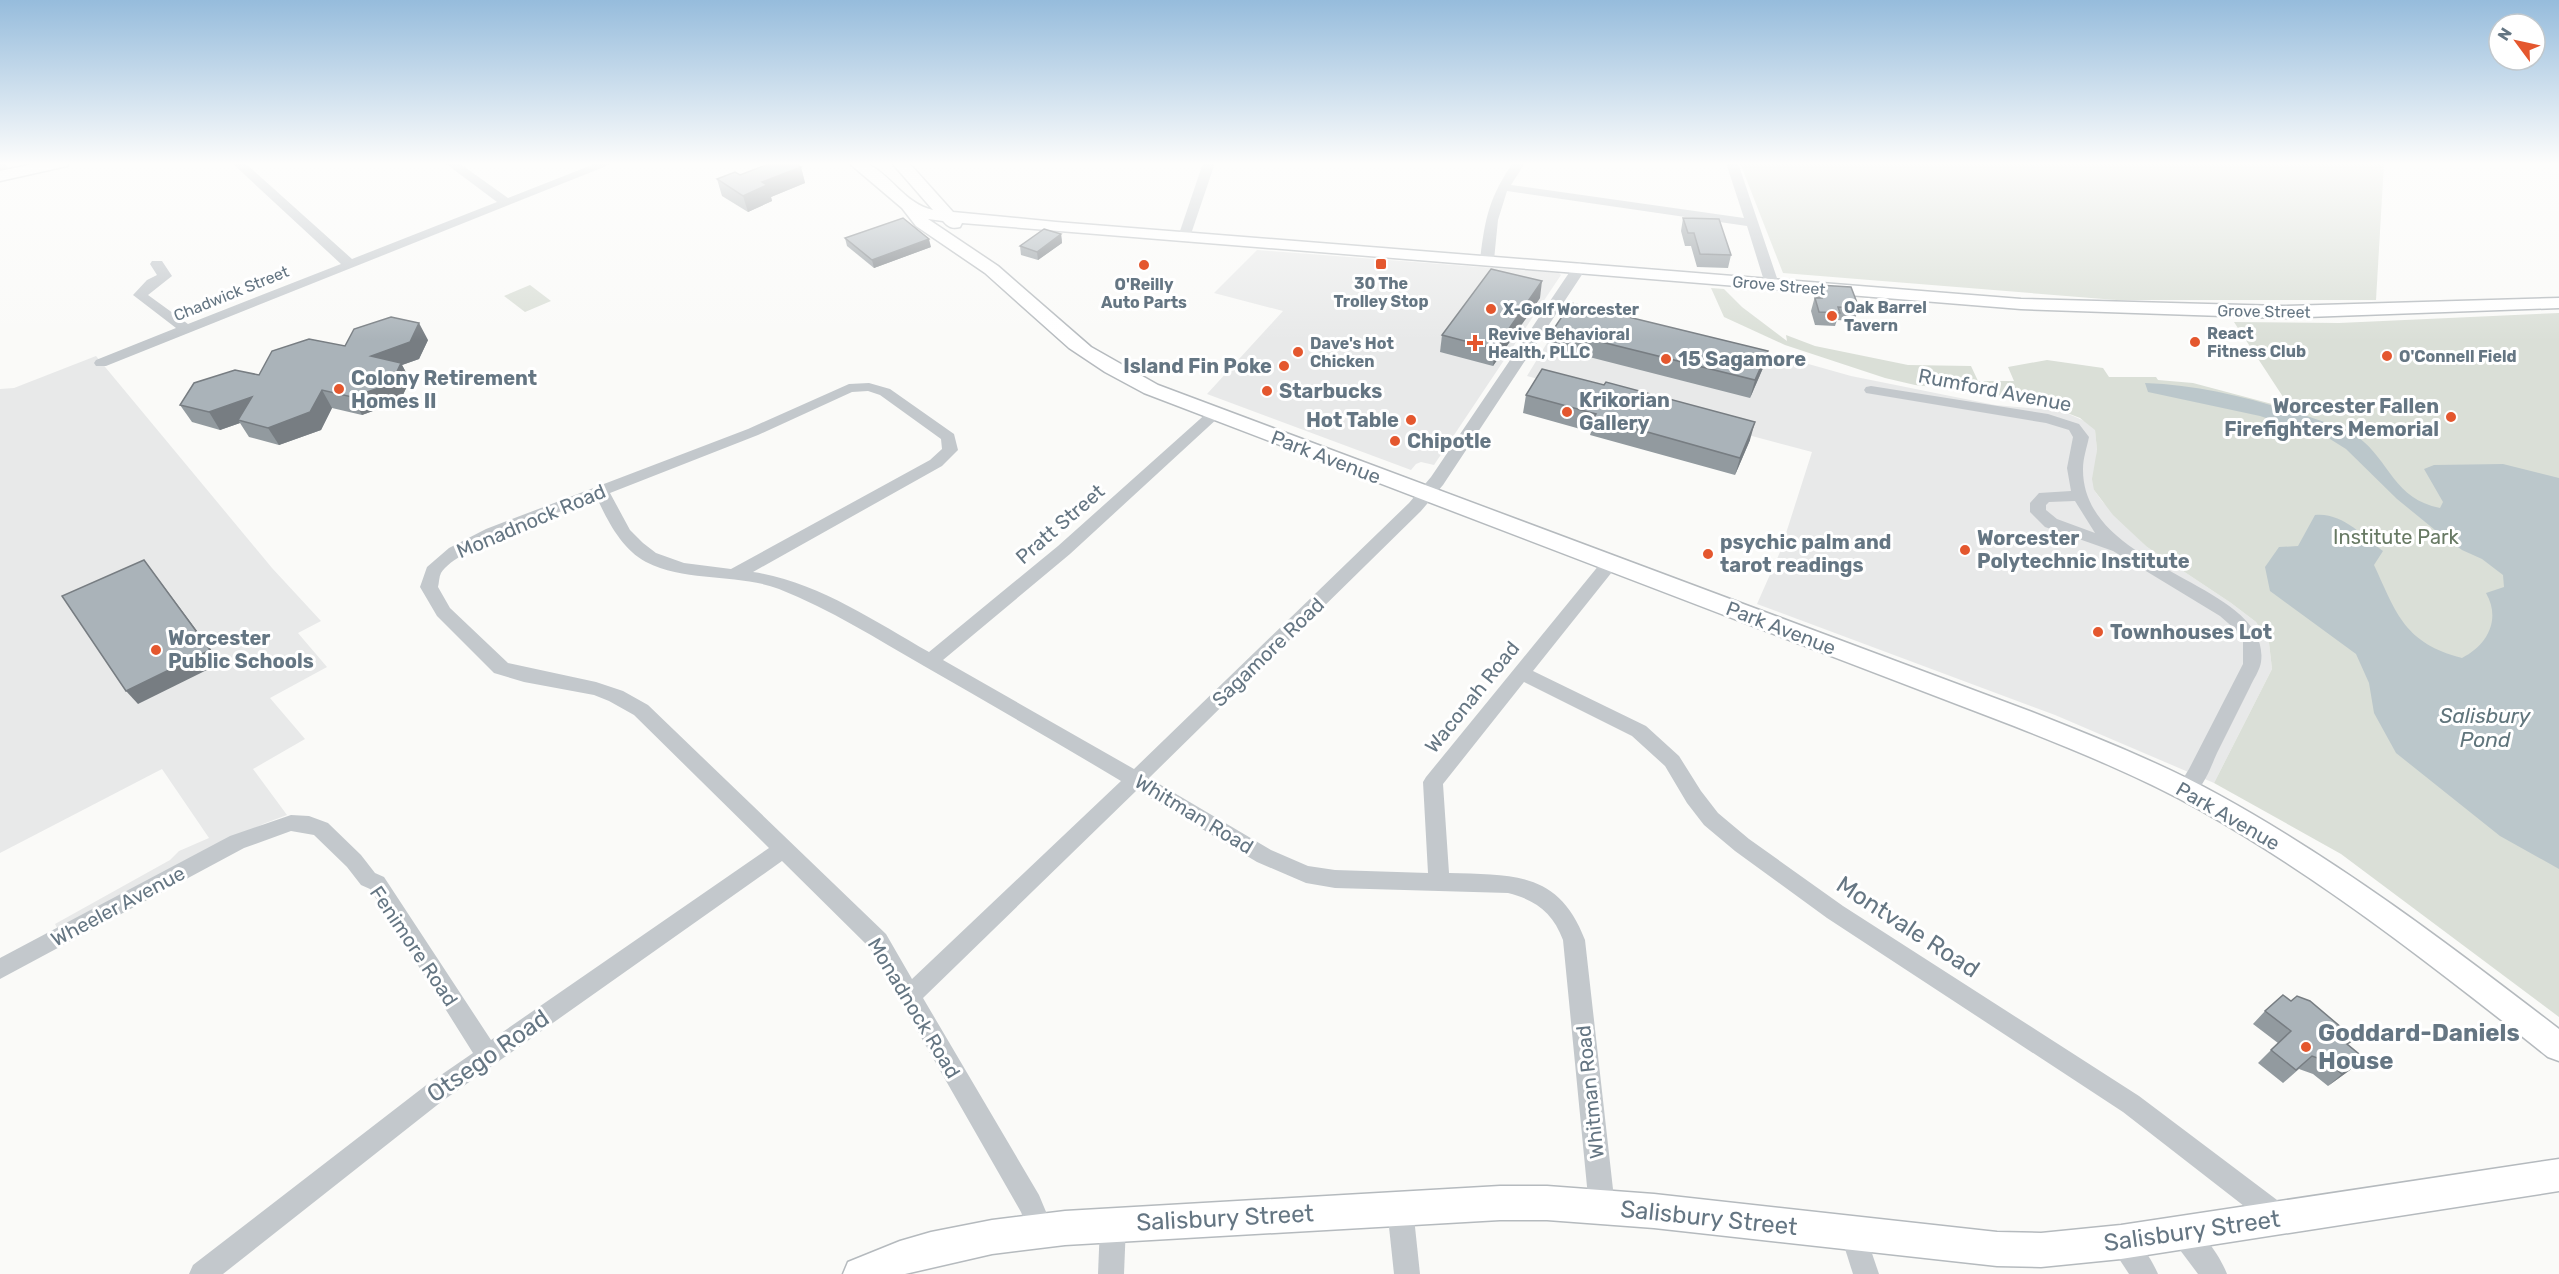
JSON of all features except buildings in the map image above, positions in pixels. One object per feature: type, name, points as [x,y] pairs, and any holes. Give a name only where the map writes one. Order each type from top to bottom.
[{"type":"main road","name":"Park Avenue","points":[[922,222],[934,233],[979,260],[1075,343],[1143,385],[1214,414],[2056,732],[2186,790],[2273,841],[2373,907],[2559,1047]]},
{"type":"main road","name":"Park Avenue","points":[[954,222],[979,260]]},
{"type":"main road","name":"Grove Street","points":[[1018,222],[2021,304],[2203,310],[2357,311],[2559,303]]},
{"type":"main road","name":"Salisbury Street","points":[[860,1274],[930,1249],[992,1237],[1041,1231],[1500,1203],[1602,1207],[2019,1250],[2068,1248],[2183,1233],[2559,1174]]},
{"type":"street","points":[[303,222],[349,264]]},
{"type":"street","name":"Chadwick Street","points":[[101,363],[456,222]]},
{"type":"street","points":[[1184,237],[1189,222]]},
{"type":"street","points":[[1487,260],[1490,222]]},
{"type":"street","points":[[1748,222],[1752,223],[1772,284]]},
{"type":"street","points":[[157,264],[165,276],[152,283],[140,295],[186,329]]},
{"type":"street","name":"Sagamore Road","points":[[909,997],[1134,779],[1208,711],[1426,494],[1580,267]]},
{"type":"street","name":"Monadnock Road","points":[[734,575],[936,463],[950,450],[949,437],[885,392],[869,387],[853,387],[753,432],[492,533],[455,552],[433,571],[429,579],[430,591],[443,612],[501,668],[524,675],[596,689],[625,700],[642,711],[878,941],[1030,1204],[1041,1231]]},
{"type":"street","name":"Rumford Avenue","points":[[1871,390],[2048,419],[2074,427],[2081,437],[2075,468],[2080,496],[2104,535],[2125,552],[2235,618],[2248,634],[2253,647],[2252,664],[2197,774],[2186,790]]},
{"type":"street","name":"Pratt Street","points":[[930,661],[1064,550],[1214,414]]},
{"type":"street","name":"Whitman Road","points":[[601,491],[623,534],[643,553],[663,563],[685,569],[764,579],[785,585],[846,614],[1264,856],[1306,874],[1335,879],[1495,883],[1530,890],[1549,900],[1564,915],[1574,940],[1602,1207]]},
{"type":"street","name":"Rumford Avenue","points":[[2080,496],[2045,497],[2038,503],[2038,512],[2051,523],[2125,552]]},
{"type":"street","name":"Waconah Road","points":[[1439,882],[1433,782],[1610,563]]},
{"type":"street","name":"Montvale Road","points":[[1521,673],[1628,725],[1646,737],[1677,767],[1690,791],[1707,814],[1742,845],[1835,912],[2131,1104],[2280,1218]]},
{"type":"street","name":"Fenimore Road","points":[[237,843],[291,823],[309,824],[321,829],[354,861],[368,879],[377,883],[487,1055]]},
{"type":"street","name":"Wheeler Avenue","points":[[0,969],[237,843]]},
{"type":"street","name":"Otsego Road","points":[[202,1274],[378,1136],[487,1055],[783,849]]},
{"type":"street","points":[[1400,1208],[1407,1274]]},
{"type":"street","points":[[1111,1274],[1113,1225]]},
{"type":"street","points":[[1852,1233],[1866,1274]]},
{"type":"street","points":[[2183,1233],[2214,1274]]},
{"type":"street","points":[[2121,1242],[2145,1274]]},
{"type":"shaded area","points":[[1257,250],[1559,273],[1561,275],[1434,465],[1421,462],[1411,470],[1207,394],[1283,311],[1214,293]]},
{"type":"shaded area","name":"Worcester Polytechnic Institute","points":[[1564,315],[1775,367],[1780,356],[1851,376],[1995,405],[2062,411],[2089,423],[2095,429],[2097,450],[2094,490],[2102,501],[2147,547],[2256,622],[2269,643],[2272,669],[2214,783],[2055,715],[1757,604],[1780,552],[1812,452],[1527,376]]},
{"type":"shaded area","name":"Worcester Public Schools","points":[[96,356],[272,568],[321,621],[298,633],[327,667],[270,698],[305,739],[253,769],[287,815],[263,824],[62,937],[55,924],[170,860],[179,851],[209,838],[162,769],[0,853],[0,389],[14,388]]},
{"type":"green space","points":[[1763,222],[2381,222],[2376,300],[2116,300],[1783,273]]},
{"type":"green space","points":[[530,285],[551,301],[525,312],[504,296]]},
{"type":"green space","name":"Institute Park","points":[[1711,288],[1724,289],[1742,307],[1787,341],[1786,335],[1815,346],[1908,365],[1971,366],[1978,381],[2014,381],[2008,367],[2047,360],[2103,368],[2109,377],[2156,377],[2158,380],[2193,383],[2291,409],[2234,322],[2339,323],[2559,313],[2559,1017],[2341,854],[2214,783],[2272,669],[2269,643],[2256,622],[2147,547],[2113,515],[2094,490],[2092,479],[2097,450],[2095,430],[2080,418],[2062,411],[2068,410],[1988,393],[1915,385],[1885,378],[1785,345],[1724,317]]},
{"type":"water","name":"Salisbury Pond","points":[[2145,383],[2166,384],[2227,394],[2287,410],[2353,433],[2378,457],[2402,488],[2425,503],[2440,508],[2443,502],[2424,469],[2434,465],[2503,464],[2559,478],[2559,869],[2500,836],[2396,753],[2374,713],[2369,683],[2356,654],[2270,591],[2265,567],[2279,547],[2298,546],[2315,515],[2325,515],[2343,521],[2383,551],[2374,565],[2389,599],[2405,625],[2427,644],[2462,658],[2471,653],[2485,639],[2492,622],[2492,612],[2486,593],[2504,587],[2503,575],[2435,530],[2397,499],[2346,449],[2330,439],[2260,416],[2148,392]]},
{"type":"place","name":"30 The Trolley Stop","points":[[1381,264]]},
{"type":"place","name":"O'Reilly Auto Parts","points":[[1144,265]]},
{"type":"place","name":"X-Golf Worcester","points":[[1491,309]]},
{"type":"place","name":"Oak Barrel Tavern","points":[[1832,316]]},
{"type":"place","name":"React Fitness Club","points":[[2195,342]]},
{"type":"place","name":"Revive Behavioral Health, PLLC","points":[[1475,343]]},
{"type":"place","name":"Dave's Hot Chicken","points":[[1298,352]]},
{"type":"place","name":"O'Connell Field","points":[[2387,356]]},
{"type":"place","name":"15 Sagamore","points":[[1666,359]]},
{"type":"place","name":"Island Fin Poke","points":[[1284,366]]},
{"type":"place","name":"Colony Retirement Homes II","points":[[339,389]]},
{"type":"place","name":"Starbucks","points":[[1267,391]]},
{"type":"place","name":"Krikorian Gallery","points":[[1567,412]]},
{"type":"place","name":"Worcester Fallen Firefighters Memorial","points":[[2451,417]]},
{"type":"place","name":"Hot Table","points":[[1411,420]]},
{"type":"place","name":"Chipotle","points":[[1395,441]]},
{"type":"place","name":"Worcester Polytechnic Institute","points":[[1965,550]]},
{"type":"place","name":"psychic palm and tarot readings","points":[[1708,554]]},
{"type":"place","name":"Townhouses Lot","points":[[2098,632]]},
{"type":"place","name":"Worcester Public Schools","points":[[156,650]]},
{"type":"place","name":"Goddard-Daniels House","points":[[2306,1047]]}]
